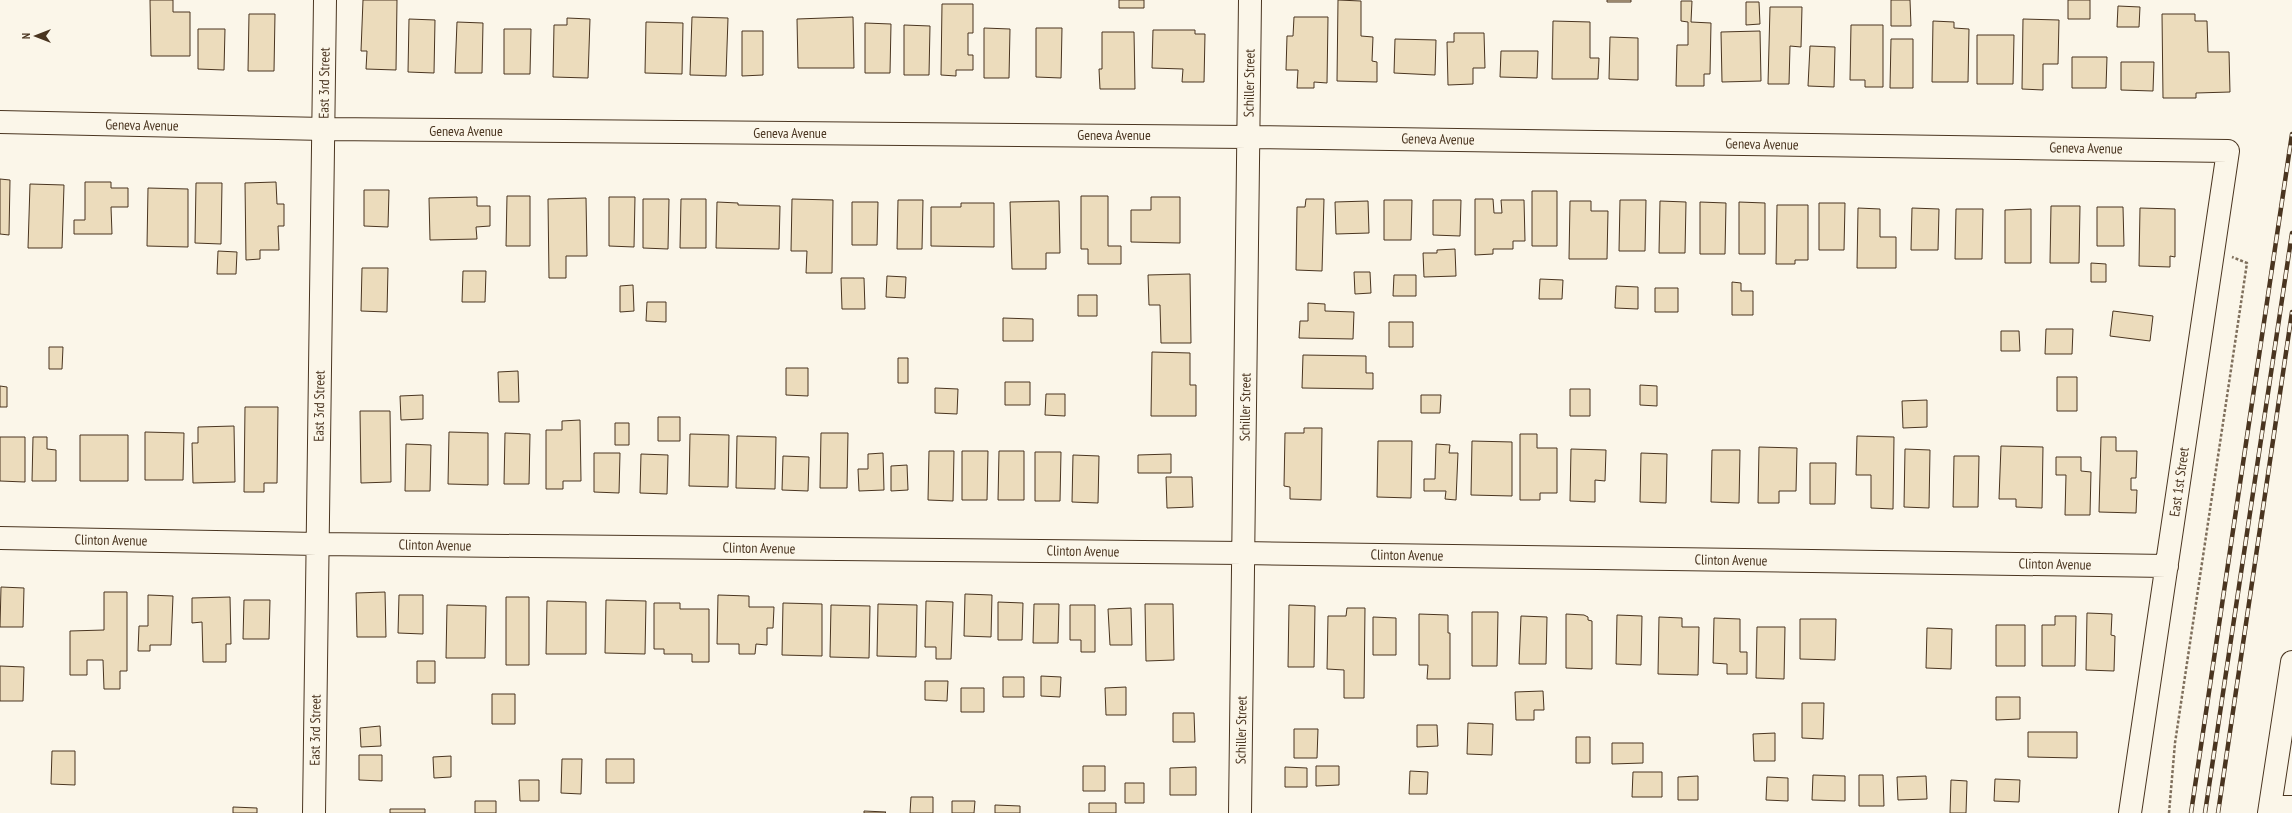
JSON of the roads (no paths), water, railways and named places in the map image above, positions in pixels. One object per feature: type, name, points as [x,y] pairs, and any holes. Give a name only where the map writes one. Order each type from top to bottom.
[{"type":"street","name":"East 3rd Street","points":[[314,813],[325,0]]},
{"type":"street","name":"Schiller Street","points":[[1240,813],[1250,0]]},
{"type":"street","name":"Geneva Avenue","points":[[0,122],[324,129],[1248,136],[2228,151]]},
{"type":"street","name":"East 1st Street","points":[[2130,813],[2228,151]]},
{"type":"street","name":"Clinton Avenue","points":[[0,538],[317,544],[1243,553],[2167,566]]},
{"type":"street","points":[[2292,662],[2270,810],[2292,807]]},
{"type":"railway","points":[[2191,813],[2292,134]]},
{"type":"railway","points":[[2205,813],[2292,233]]},
{"type":"railway","points":[[2218,813],[2292,312]]}]
